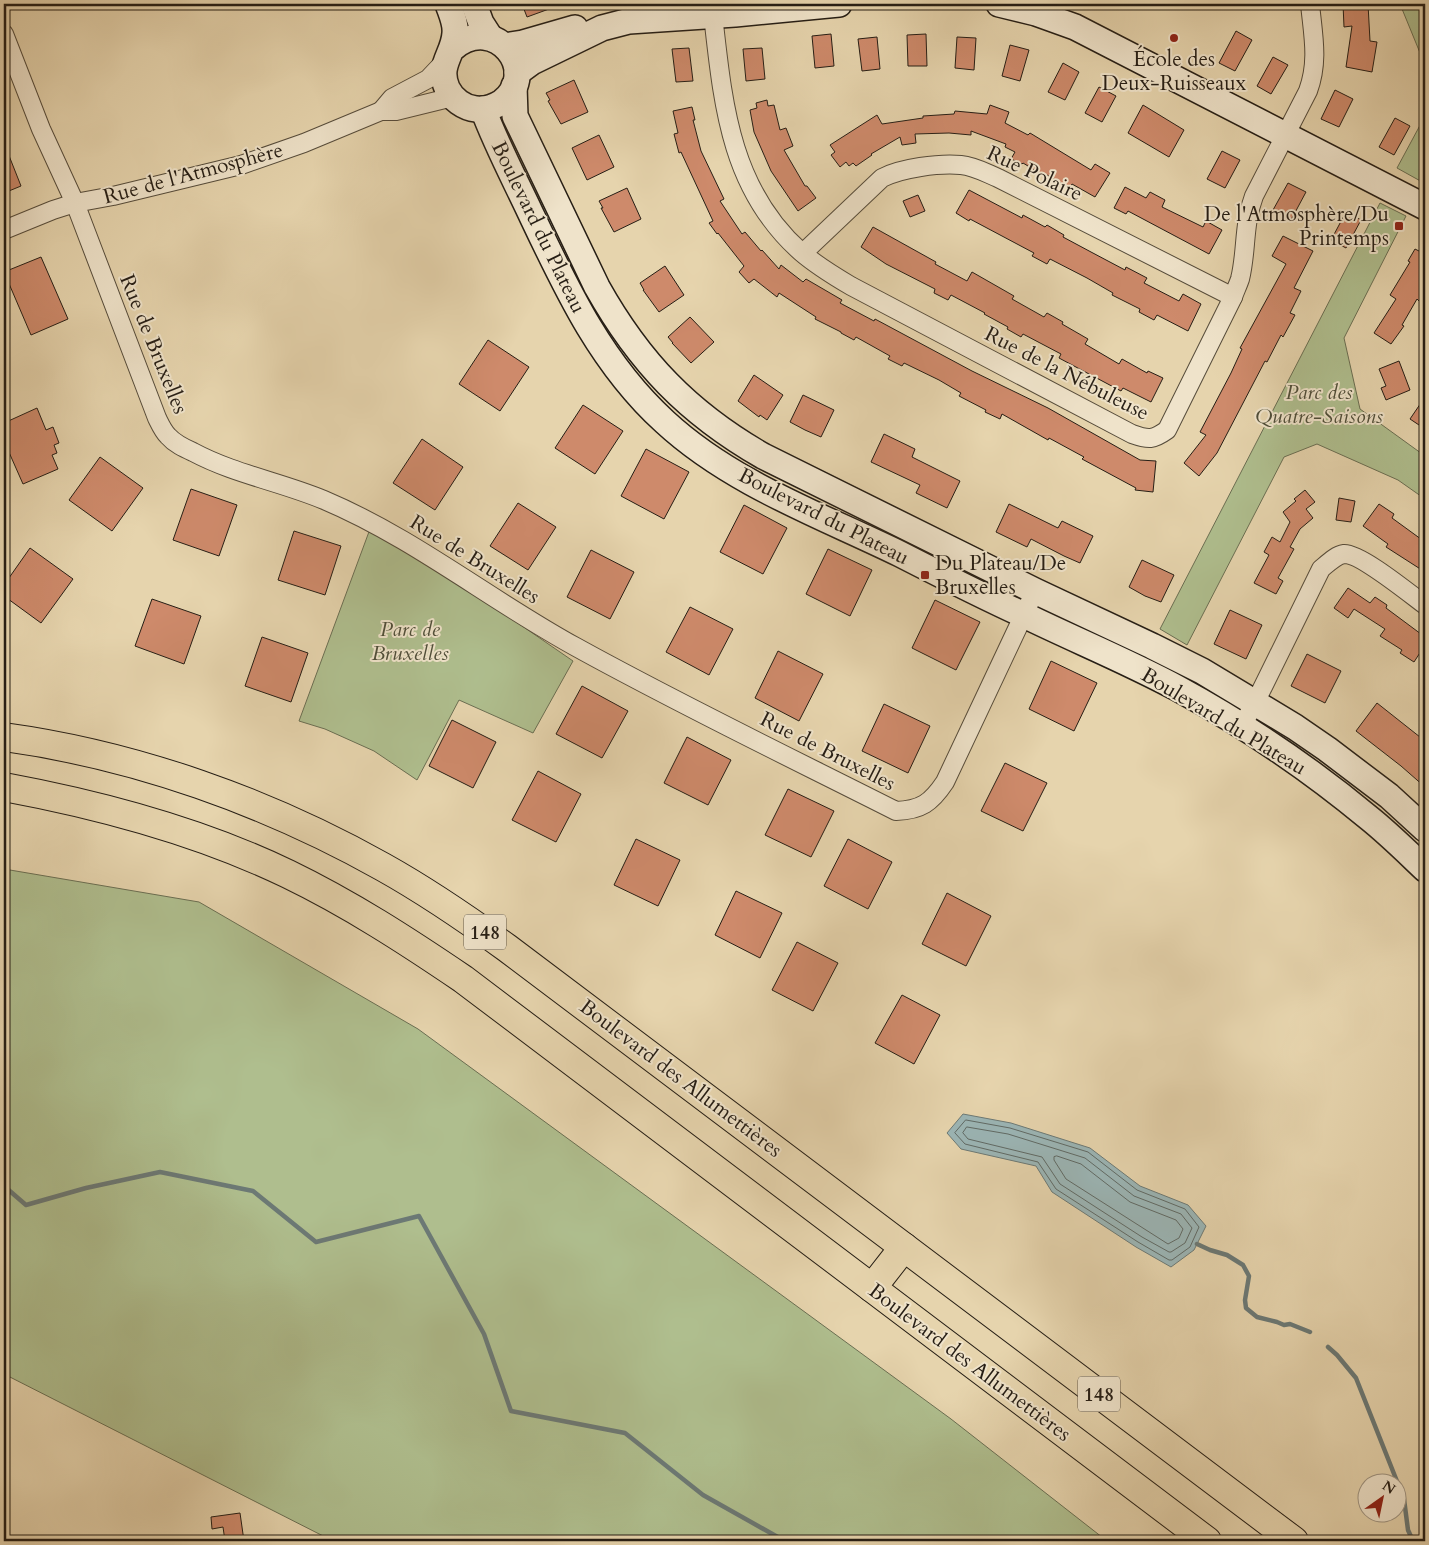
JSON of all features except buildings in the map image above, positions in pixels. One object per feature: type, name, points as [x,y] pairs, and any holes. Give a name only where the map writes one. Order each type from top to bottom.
[{"type":"highway","name":"Boulevard des Allumettières","points":[[4,737],[82,750],[153,770],[199,785],[280,816],[383,867],[451,909],[507,948],[1294,1541]]},
{"type":"highway","name":"Boulevard des Allumettières","points":[[4,787],[111,810],[215,843],[288,874],[365,916],[463,979],[1207,1541]]},
{"type":"highway","points":[[872,1288],[904,1247]]},
{"type":"main road","points":[[448,4],[455,28],[444,71],[444,80],[448,90],[467,107],[483,109],[499,104],[511,93],[516,79],[516,63],[512,54],[481,23],[474,4]]},
{"type":"main road","points":[[516,79],[532,62],[602,28],[629,21],[839,4]]},
{"type":"main road","points":[[1000,4],[1075,26],[1425,207]]},
{"type":"main road","points":[[449,55],[466,39],[474,36],[498,42],[523,44],[576,28],[589,26],[602,28]]},
{"type":"main road","name":"Boulevard du Plateau","points":[[516,79],[515,116],[608,308],[638,350],[674,391],[714,426],[763,456],[1035,591],[1180,659],[1295,727],[1359,771],[1425,829]]},
{"type":"main road","name":"Boulevard du Plateau","points":[[483,109],[580,314],[627,381],[666,423],[691,443],[753,483],[1152,675],[1200,701],[1321,780],[1372,820],[1425,869]]},
{"type":"street","name":"Rue de la Nébuleuse","points":[[713,15],[724,104],[737,155],[750,188],[758,201],[779,229],[803,253],[851,286],[1132,434],[1145,439],[1156,438],[1167,430],[1233,297],[1240,278],[1246,224],[1250,207],[1308,91],[1314,75],[1310,4]]},
{"type":"street","name":"Rue de Bruxelles","points":[[4,34],[41,129],[75,203],[157,418],[166,435],[175,443],[208,460],[322,500],[368,520],[435,559],[506,607],[576,647],[668,697],[896,811],[911,810],[924,805],[935,796],[948,774],[1035,591]]},
{"type":"street","name":"Rue de l'Atmosphère","points":[[381,111],[392,98],[428,79],[449,55]]},
{"type":"street","name":"Rue de l'Atmosphère","points":[[4,230],[52,210],[75,203],[113,196],[241,165],[381,111],[396,111],[454,97]]},
{"type":"street","name":"Rue Polaire","points":[[803,253],[882,178],[893,172],[908,168],[962,165],[998,178],[1233,297]]},
{"type":"street","points":[[1241,727],[1255,703],[1321,569],[1342,554],[1352,555],[1364,561],[1425,605]]},
{"type":"green space","points":[[1400,4],[1425,4],[1425,65]]},
{"type":"green space","points":[[1425,116],[1425,180],[1424,183],[1397,168]]},
{"type":"green space","name":"Parc des Quatre-Saisons","points":[[1380,203],[1406,216],[1344,338],[1360,409],[1425,456],[1425,499],[1398,480],[1317,444],[1284,457],[1187,645],[1160,629]]},
{"type":"green space","name":"Parc de Bruxelles","points":[[370,529],[499,610],[573,661],[533,733],[459,700],[417,780],[374,751],[325,729],[299,721]]},
{"type":"green space","points":[[4,869],[199,902],[418,1029],[951,1419],[1107,1541],[333,1541],[4,1374]]},
{"type":"water","points":[[963,1114],[1011,1123],[1090,1148],[1140,1186],[1188,1205],[1206,1226],[1194,1250],[1171,1267],[1136,1247],[1052,1192],[1036,1166],[961,1149],[947,1133]]},
{"type":"waterway","points":[[4,1186],[26,1205],[86,1188],[160,1172],[253,1191],[316,1242],[419,1216],[484,1334],[511,1411],[625,1433],[703,1495],[783,1540],[789,1541]]},
{"type":"waterway","points":[[1197,1244],[1227,1255],[1243,1265],[1249,1276],[1245,1300],[1246,1308],[1257,1317],[1284,1325],[1290,1324],[1310,1332]]},
{"type":"waterway","points":[[1328,1347],[1356,1378],[1404,1499],[1408,1530],[1413,1541]]},
{"type":"place","name":"École des Deux-Ruisseaux","points":[[1174,38]]},
{"type":"place","name":"De l'Atmosphère/Du Printemps","points":[[1399,226]]},
{"type":"place","name":"Du Plateau/De Bruxelles","points":[[925,575]]}]
